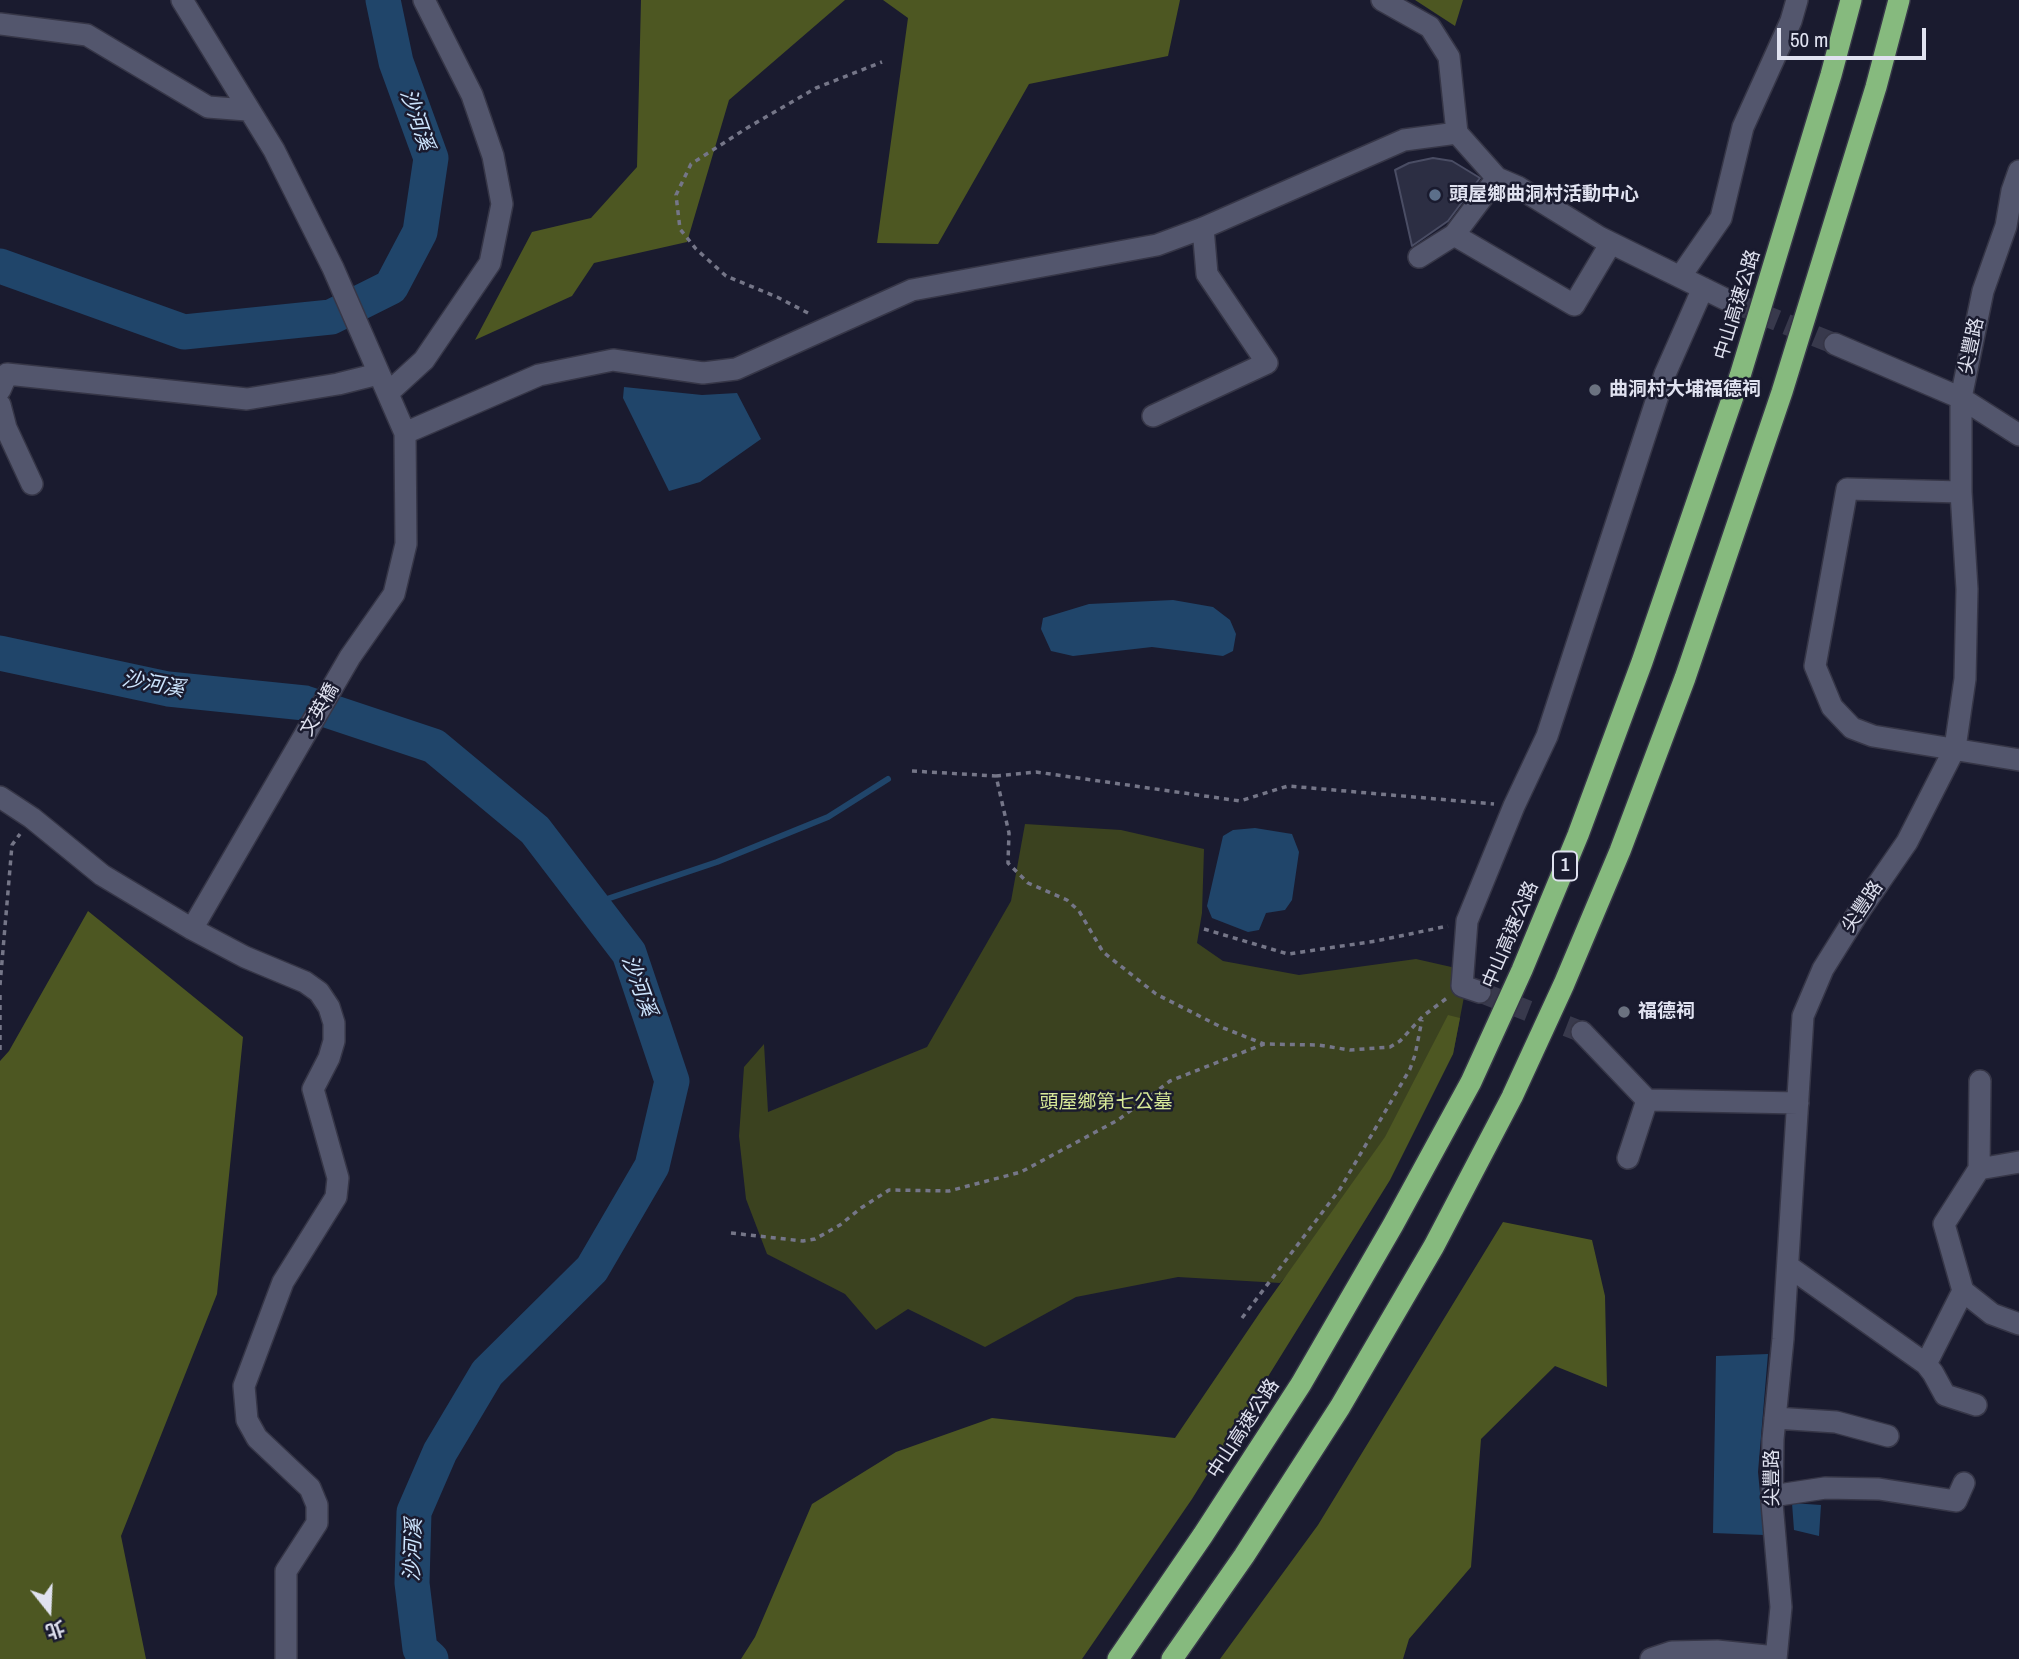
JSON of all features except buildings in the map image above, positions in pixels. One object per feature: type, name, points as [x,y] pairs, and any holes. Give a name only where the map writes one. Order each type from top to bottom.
[{"type":"highway","name":"中山高速公路","points":[[1118,1659],[1203,1535],[1314,1361],[1393,1225],[1471,1082],[1522,970],[1578,835],[1615,736],[1736,389],[1851,0]]},
{"type":"highway","name":"1","points":[[1172,1659],[1244,1556],[1326,1430],[1421,1269],[1511,1097],[1564,984],[1620,850],[1685,678],[1786,379],[1877,87],[1899,0]]},
{"type":"street","points":[[182,0],[247,110],[274,150],[333,268],[405,433],[539,375],[613,360],[703,373],[736,369],[912,290],[1157,245],[1203,228],[1404,140],[1457,133]]},
{"type":"street","points":[[388,393],[424,360],[490,262],[502,204],[493,156],[472,95],[424,0]]},
{"type":"street","points":[[1382,0],[1430,27],[1449,57],[1457,133],[1497,177],[1611,243],[1729,300]]},
{"type":"street","points":[[1681,277],[1721,218],[1743,127],[1791,21],[1797,0]]},
{"type":"street","points":[[0,24],[87,35],[208,107],[247,110]]},
{"type":"street","name":"尖豐路","points":[[1776,1658],[1781,1606],[1772,1496],[1775,1419],[1788,1266],[1803,1016],[1823,969],[1907,842],[1955,748],[1965,679],[1967,589],[1961,492],[1961,398],[1983,291],[2006,226],[2012,191],[2019,171]]},
{"type":"street","points":[[1419,257],[1454,235],[1497,177]]},
{"type":"street","points":[[1153,416],[1267,363],[1207,274],[1203,228]]},
{"type":"street","points":[[1454,235],[1574,305],[1611,243]]},
{"type":"street","points":[[1471,989],[1467,921],[1514,806],[1547,736],[1665,374],[1703,288]]},
{"type":"street","points":[[1835,344],[1961,398],[2019,435]]},
{"type":"street","points":[[0,390],[7,374],[247,399],[338,384],[375,368]]},
{"type":"street","points":[[0,405],[6,429],[32,484]]},
{"type":"street","name":"文英橋","points":[[192,929],[350,657],[394,594],[405,544],[405,433]]},
{"type":"street","points":[[1961,492],[1847,489],[1815,666],[1832,708],[1852,728],[1873,736],[2019,760]]},
{"type":"street","points":[[0,797],[32,818],[102,875],[245,957],[305,982],[319,992],[329,1007],[334,1023],[334,1041],[329,1058],[313,1089],[338,1178],[336,1197],[283,1282],[244,1386],[247,1420],[257,1438],[310,1488],[317,1505],[317,1523],[286,1571],[286,1659]]},
{"type":"street","points":[[1583,1032],[1647,1100],[1798,1103]]},
{"type":"street","points":[[1980,1081],[1979,1169],[1944,1224],[1963,1291],[1992,1314],[2019,1324]]},
{"type":"street","points":[[1628,1158],[1647,1100]]},
{"type":"street","points":[[1979,1169],[2019,1162]]},
{"type":"street","points":[[1788,1266],[1926,1364],[1945,1395],[1976,1405]]},
{"type":"street","points":[[1926,1364],[1963,1291]]},
{"type":"street","points":[[1775,1419],[1836,1422],[1888,1436]]},
{"type":"street","points":[[1772,1496],[1825,1488],[1879,1489],[1956,1501],[1964,1483]]},
{"type":"street","points":[[1651,1659],[1672,1652],[1776,1658]]},
{"type":"path","points":[[831,326],[777,297],[726,276],[696,249],[680,229],[676,195],[691,164],[724,142],[816,88],[882,62]]},
{"type":"path","points":[[912,771],[996,776],[1035,772],[1240,801],[1288,786],[1514,806]]},
{"type":"path","points":[[996,776],[1009,833],[1008,863],[1028,883],[1067,900],[1079,911],[1102,952],[1156,994],[1222,1027],[1265,1044],[1318,1045],[1350,1050],[1390,1047],[1400,1041],[1423,1016],[1471,989]]},
{"type":"path","points":[[0,985],[12,845],[32,818]]},
{"type":"path","points":[[1204,929],[1287,954],[1376,941],[1467,921]]},
{"type":"path","points":[[0,995],[0,1054]]},
{"type":"path","points":[[1242,1318],[1340,1189],[1410,1069],[1423,1016]]},
{"type":"path","points":[[731,1234],[803,1241],[815,1239],[889,1191],[949,1191],[1021,1172],[1118,1120],[1170,1081],[1265,1044]]},
{"type":"green space","points":[[641,0],[845,0],[729,100],[687,242],[594,263],[572,296],[475,340],[532,232],[591,218],[637,167]]},
{"type":"green space","points":[[883,0],[1180,0],[1168,56],[1029,84],[938,244],[877,243],[908,18]]},
{"type":"green space","points":[[1415,0],[1463,0],[1455,26]]},
{"type":"green space","name":"頭屋鄉第七公墓","points":[[1025,824],[1121,830],[1204,849],[1202,913],[1197,943],[1223,961],[1299,975],[1416,959],[1469,971],[1453,1054],[1324,1235],[1280,1283],[1178,1277],[1076,1297],[985,1347],[908,1309],[876,1330],[845,1294],[767,1254],[746,1199],[739,1136],[744,1067],[764,1044],[768,1112],[927,1047],[1011,901]]},
{"type":"green space","points":[[88,911],[243,1037],[217,1294],[121,1536],[146,1659],[0,1659],[0,1061],[9,1051]]},
{"type":"green space","points":[[1448,1015],[1460,1018],[1453,1054],[1390,1180],[1192,1499],[1082,1659],[741,1659],[755,1637],[812,1504],[896,1452],[992,1418],[1175,1438],[1263,1308],[1385,1137]]},
{"type":"green space","points":[[1503,1222],[1592,1240],[1605,1296],[1607,1387],[1555,1366],[1481,1439],[1471,1567],[1409,1639],[1403,1659],[1220,1659],[1318,1525]]},
{"type":"water","points":[[624,387],[702,395],[737,393],[761,439],[700,482],[669,491],[623,398]]},
{"type":"water","points":[[1173,600],[1213,607],[1230,620],[1236,634],[1233,651],[1223,656],[1152,647],[1073,656],[1051,651],[1041,629],[1043,618],[1089,604]]},
{"type":"water","points":[[1255,828],[1292,834],[1299,852],[1292,900],[1285,910],[1266,913],[1259,930],[1248,932],[1212,918],[1207,906],[1223,836],[1233,830]]},
{"type":"water","points":[[1768,1354],[1758,1472],[1764,1535],[1713,1533],[1716,1356]]},
{"type":"water","points":[[1792,1503],[1821,1505],[1819,1536],[1794,1530]]},
{"type":"waterway","name":"沙河溪","points":[[0,266],[184,332],[331,317],[391,287],[420,232],[431,158],[396,62],[383,0]]},
{"type":"waterway","name":"沙河溪","points":[[0,653],[168,689],[305,703],[434,746],[535,830],[629,953],[672,1081],[652,1166],[592,1269],[487,1373],[440,1452],[414,1512],[412,1583],[420,1649],[431,1659]]},
{"type":"waterway","points":[[592,904],[717,862],[828,817],[888,779]]},
{"type":"tunnel","points":[[1729,301],[1835,344]]},
{"type":"tunnel","points":[[1480,992],[1582,1032]]},
{"type":"place","name":"頭屋鄉曲洞村活動中心","points":[[1435,195]]},
{"type":"place","name":"曲洞村大埔福德祠","points":[[1595,390]]},
{"type":"place","name":"福德祠","points":[[1624,1012]]}]
